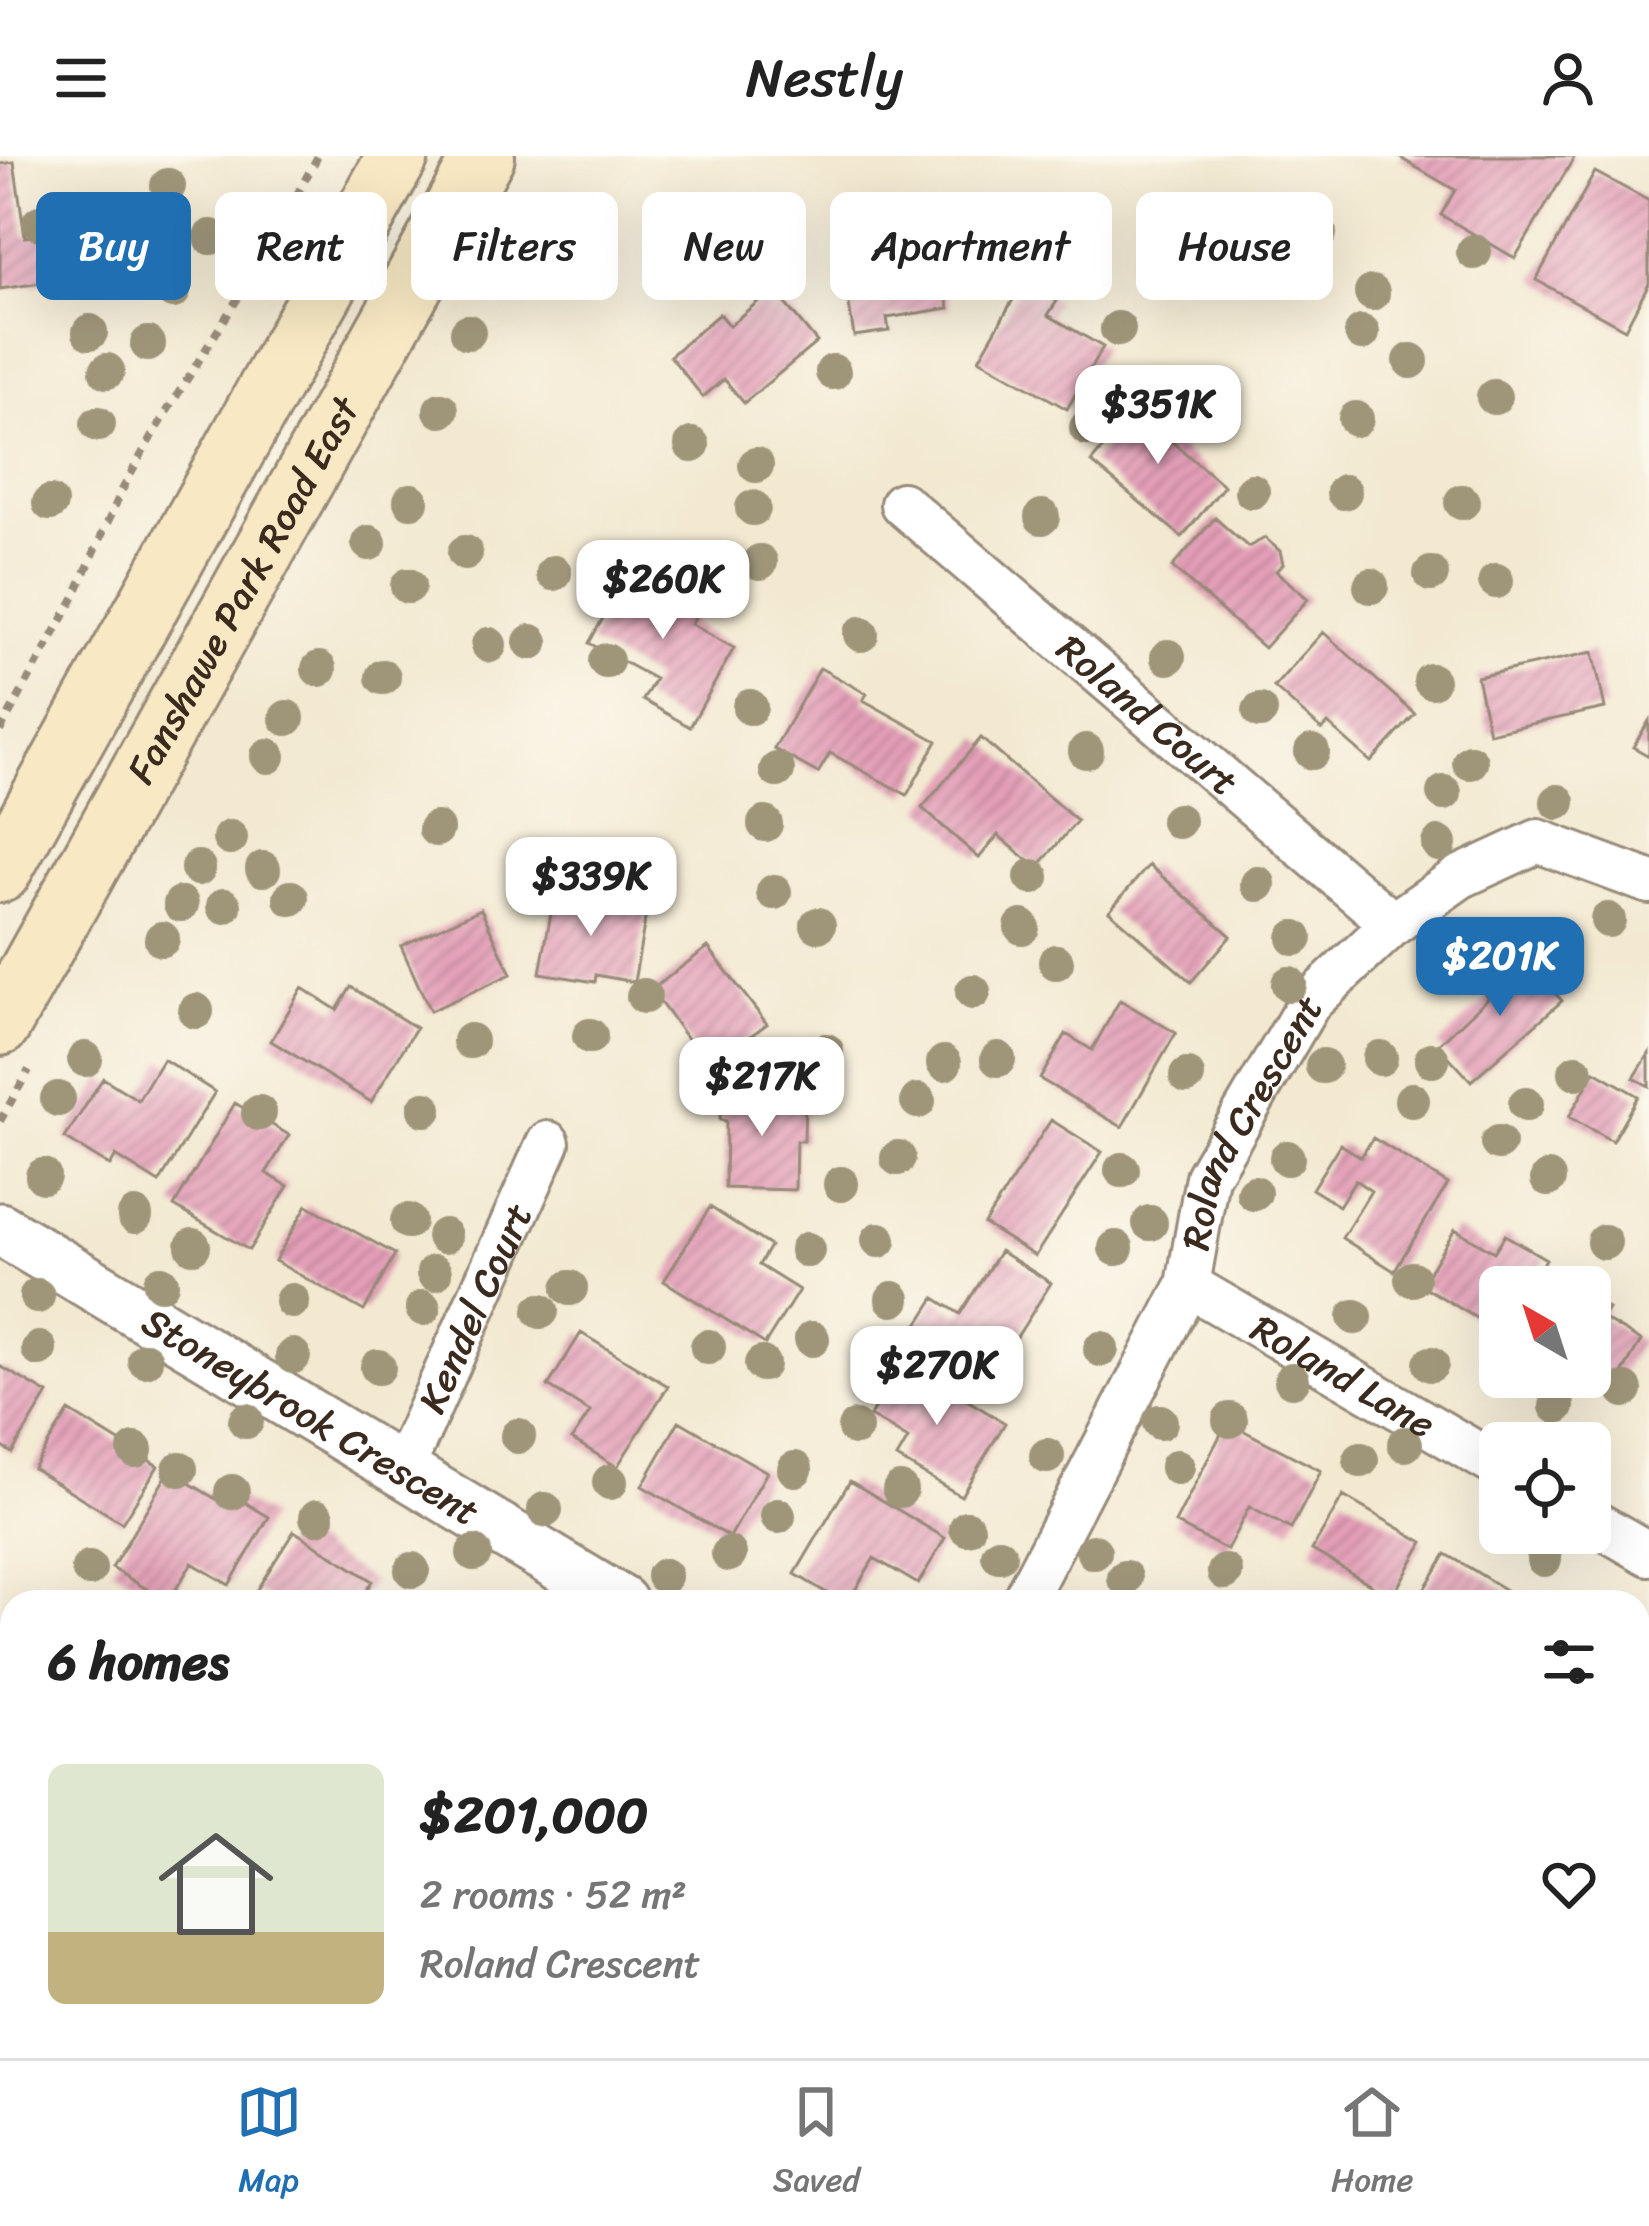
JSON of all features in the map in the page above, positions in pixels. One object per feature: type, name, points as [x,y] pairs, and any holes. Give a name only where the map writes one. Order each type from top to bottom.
[{"type":"main road","name":"Fanshawe Park Road East","points":[[0,872],[398,156]]},
{"type":"main road","name":"Fanshawe Park Road East","points":[[0,1024],[484,156]]},
{"type":"street","name":"Roland Court","points":[[902,504],[1393,924]]},
{"type":"street","name":"Roland Crescent","points":[[1029,1590],[1188,1286],[1207,1177],[1309,1003],[1393,924],[1460,877],[1538,841],[1649,882]]},
{"type":"street","name":"Kendel Court","points":[[401,1472],[548,1143]]},
{"type":"street","name":"Stoneybrook Crescent","points":[[0,1229],[600,1590]]},
{"type":"street","name":"Roland Lane","points":[[1188,1286],[1479,1455]]},
{"type":"street","points":[[1611,1532],[1649,1554]]},
{"type":"path","points":[[0,731],[73,600],[122,490],[154,432],[258,266],[318,156]]},
{"type":"building","points":[[1397,156],[1575,156],[1515,258],[1441,215],[1455,190]]},
{"type":"building","points":[[14,162],[25,237],[36,236],[36,284],[0,289],[0,164]]},
{"type":"building","points":[[1595,172],[1649,201],[1649,283],[1625,329],[1536,280]]},
{"type":"building","points":[[760,300],[782,300],[817,342],[744,403],[724,379],[703,397],[670,356],[719,314],[729,326]]},
{"type":"building","points":[[848,300],[948,300],[949,308],[887,318],[889,331],[854,336]]},
{"type":"building","points":[[1013,300],[1055,300],[1048,315],[1103,347],[1067,409],[979,359]]},
{"type":"building","points":[[1149,393],[1184,423],[1170,440],[1224,486],[1182,537],[1091,462]]},
{"type":"building","points":[[1215,518],[1248,547],[1265,538],[1280,551],[1283,564],[1276,571],[1308,599],[1264,648],[1172,567]]},
{"type":"building","points":[[635,561],[705,599],[691,624],[734,648],[690,727],[643,700],[655,679],[589,643]]},
{"type":"building","points":[[1323,632],[1415,714],[1371,762],[1328,724],[1322,730],[1274,687]]},
{"type":"building","points":[[1593,652],[1605,708],[1489,733],[1477,677]]},
{"type":"building","points":[[820,668],[867,694],[863,700],[937,741],[907,795],[830,753],[818,773],[774,749]]},
{"type":"building","points":[[1649,721],[1649,756],[1633,747]]},
{"type":"building","points":[[981,738],[1077,821],[1037,868],[998,835],[979,858],[922,808]]},
{"type":"building","points":[[1149,865],[1231,936],[1191,982],[1109,911]]},
{"type":"building","points":[[556,886],[589,892],[587,904],[646,914],[634,982],[596,975],[595,982],[540,973]]},
{"type":"building","points":[[481,909],[511,974],[430,1011],[401,946]]},
{"type":"building","points":[[708,947],[767,1024],[708,1067],[651,990]]},
{"type":"building","points":[[1522,957],[1562,1001],[1471,1081],[1438,1045],[1489,997],[1484,992]]},
{"type":"building","points":[[351,987],[416,1028],[371,1102],[271,1041],[302,988],[337,1010]]},
{"type":"building","points":[[1120,1000],[1176,1033],[1122,1127],[1040,1079],[1066,1034],[1092,1050]]},
{"type":"building","points":[[1649,1054],[1649,1086],[1634,1078]]},
{"type":"building","points":[[163,1059],[215,1092],[159,1183],[116,1156],[110,1166],[65,1138],[103,1078],[138,1100]]},
{"type":"building","points":[[1595,1071],[1638,1096],[1612,1141],[1569,1117]]},
{"type":"building","points":[[721,1093],[805,1095],[804,1141],[796,1141],[795,1190],[725,1188],[726,1121],[720,1120]]},
{"type":"building","points":[[235,1103],[289,1135],[266,1173],[288,1186],[249,1250],[174,1206]]},
{"type":"building","points":[[1051,1120],[1102,1152],[1035,1256],[984,1224]]},
{"type":"building","points":[[1373,1138],[1448,1184],[1394,1271],[1342,1238],[1371,1191],[1355,1180],[1339,1206],[1312,1189],[1340,1144],[1361,1157]]},
{"type":"building","points":[[307,1205],[395,1254],[364,1311],[275,1261]]},
{"type":"building","points":[[710,1207],[770,1246],[759,1265],[799,1290],[765,1344],[664,1281]]},
{"type":"building","points":[[1455,1229],[1494,1252],[1505,1235],[1546,1259],[1542,1266],[1479,1266],[1479,1320],[1421,1285]]},
{"type":"building","points":[[1000,1251],[1051,1283],[984,1389],[908,1340],[935,1298],[960,1314]]},
{"type":"building","points":[[1611,1323],[1641,1341],[1611,1393]]},
{"type":"building","points":[[581,1333],[668,1386],[617,1467],[572,1439],[590,1412],[548,1386]]},
{"type":"building","points":[[902,1361],[1005,1423],[961,1496],[897,1458],[908,1439],[870,1416]]},
{"type":"building","points":[[0,1366],[48,1394],[12,1453],[0,1445]]},
{"type":"building","points":[[69,1411],[158,1466],[122,1523],[33,1468]]},
{"type":"building","points":[[679,1421],[767,1472],[730,1537],[642,1486]]},
{"type":"building","points":[[1227,1422],[1321,1471],[1291,1529],[1249,1507],[1227,1550],[1175,1523]]},
{"type":"building","points":[[169,1471],[216,1499],[223,1489],[269,1517],[229,1585],[192,1563],[175,1590],[148,1590],[112,1568]]},
{"type":"building","points":[[850,1481],[945,1538],[918,1584],[874,1558],[855,1590],[822,1590],[795,1574]]},
{"type":"building","points":[[1343,1496],[1423,1542],[1396,1590],[1380,1590],[1312,1550]]},
{"type":"building","points":[[294,1531],[372,1581],[366,1590],[257,1590]]},
{"type":"building","points":[[1446,1554],[1506,1590],[1424,1590]]}]
